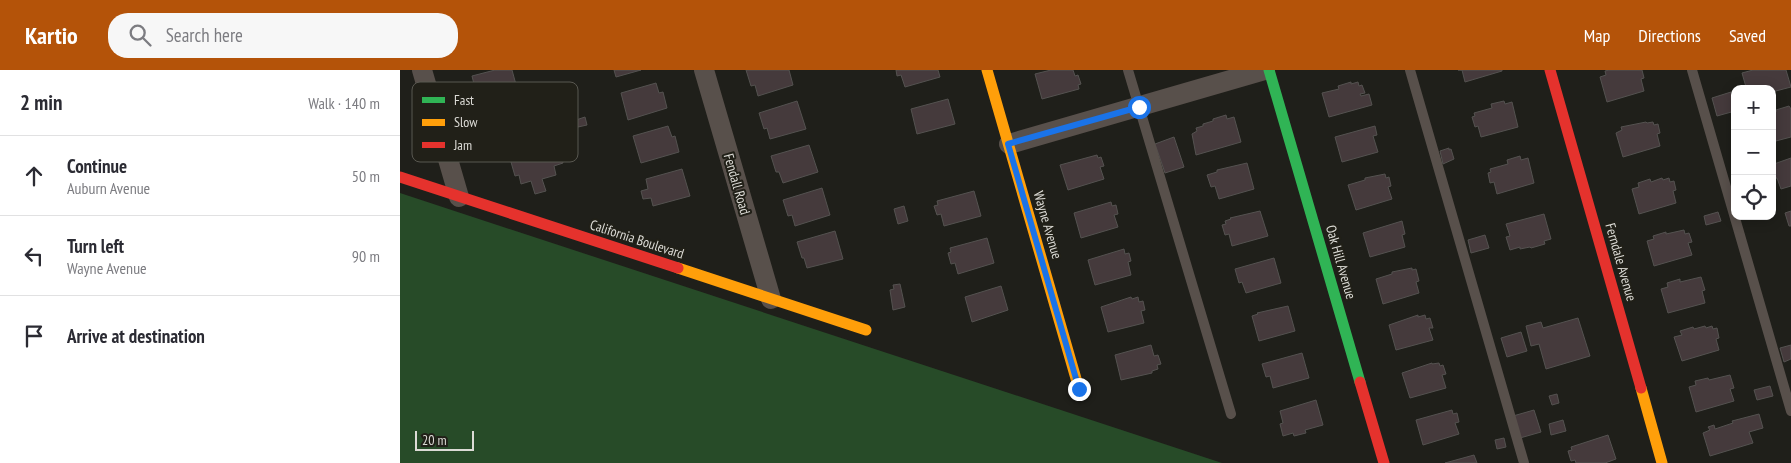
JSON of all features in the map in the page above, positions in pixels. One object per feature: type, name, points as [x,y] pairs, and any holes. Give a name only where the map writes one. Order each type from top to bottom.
[{"type":"street","points":[[422,70],[426,82]]},
{"type":"street","name":"Fendall Road","points":[[704,70],[771,299]]},
{"type":"street","name":"Wayne Avenue","points":[[987,70],[1079,389]]},
{"type":"street","points":[[1008,144],[1265,70]]},
{"type":"street","name":"Oak Hill Avenue","points":[[1269,70],[1384,463]]},
{"type":"street","name":"Ferndale Avenue","points":[[1550,70],[1662,463]]},
{"type":"street","points":[[449,162],[459,196]]},
{"type":"street","name":"California Boulevard","points":[[400,177],[866,330]]},
{"type":"lane","points":[[1128,70],[1231,414]]},
{"type":"lane","points":[[1410,70],[1524,463]]},
{"type":"lane","points":[[1692,70],[1791,411]]},
{"type":"green space","points":[[400,193],[1222,463],[400,463]]},
{"type":"building","points":[[495,70],[512,70],[515,82],[474,82],[472,76]]},
{"type":"building","points":[[614,70],[641,70],[616,77]]},
{"type":"building","points":[[746,70],[789,70],[793,85],[758,96],[755,85],[751,86]]},
{"type":"building","points":[[896,70],[938,70],[940,77],[905,87],[901,75],[897,76]]},
{"type":"building","points":[[1051,70],[1073,70],[1075,76],[1078,75],[1081,84],[1078,85],[1079,89],[1042,99],[1035,74]]},
{"type":"building","points":[[1462,70],[1502,70],[1502,71],[1465,82]]},
{"type":"building","points":[[1642,70],[1644,78],[1641,79],[1644,91],[1607,102],[1600,77],[1606,75],[1605,71]]},
{"type":"building","points":[[1753,70],[1786,70],[1791,87],[1776,91],[1776,85],[1745,85],[1742,73]]},
{"type":"building","points":[[1351,82],[1351,84],[1358,82],[1359,86],[1362,85],[1365,93],[1360,94],[1361,96],[1369,94],[1372,105],[1329,117],[1322,93],[1339,89],[1338,86]]},
{"type":"building","points":[[656,83],[659,93],[663,92],[667,108],[628,120],[621,93]]},
{"type":"building","points":[[1731,92],[1731,112],[1717,116],[1712,98]]},
{"type":"building","points":[[948,99],[955,124],[917,134],[911,109]]},
{"type":"building","points":[[797,101],[806,129],[770,139],[767,128],[764,129],[759,113]]},
{"type":"building","points":[[1504,101],[1505,104],[1512,102],[1518,127],[1481,137],[1478,126],[1475,127],[1472,117],[1475,116],[1474,113],[1492,108],[1491,104]]},
{"type":"building","points":[[1789,106],[1791,109],[1791,137],[1776,141],[1776,112],[1776,110]]},
{"type":"building","points":[[1226,115],[1227,119],[1234,117],[1241,142],[1196,155],[1192,134],[1197,131],[1196,128]]},
{"type":"building","points":[[585,117],[587,125],[578,127],[578,119]]},
{"type":"building","points":[[1653,122],[1654,125],[1658,124],[1660,133],[1657,134],[1660,146],[1623,157],[1616,133],[1622,130],[1621,127]]},
{"type":"building","points":[[668,126],[672,137],[675,136],[679,152],[641,163],[633,136]]},
{"type":"building","points":[[1375,126],[1377,135],[1373,136],[1378,152],[1342,162],[1335,137]]},
{"type":"building","points":[[1174,137],[1184,167],[1165,173],[1155,144]]},
{"type":"building","points":[[809,145],[818,172],[783,183],[779,172],[776,172],[771,156]]},
{"type":"building","points":[[1449,148],[1454,159],[1443,164],[1440,151]]},
{"type":"building","points":[[1097,155],[1098,158],[1101,157],[1104,166],[1100,167],[1104,179],[1068,190],[1060,165]]},
{"type":"building","points":[[1520,156],[1521,160],[1528,158],[1534,183],[1497,194],[1494,182],[1490,183],[1488,173],[1491,172],[1490,169],[1508,164],[1507,160]]},
{"type":"building","points":[[1791,158],[1791,186],[1781,189],[1776,178],[1776,163]]},
{"type":"building","points":[[511,162],[563,162],[554,166],[556,175],[542,179],[546,191],[535,194],[531,181],[521,184],[519,175],[515,176]]},
{"type":"building","points":[[1247,163],[1254,189],[1219,199],[1215,186],[1211,187],[1207,175],[1217,172],[1217,170]]},
{"type":"building","points":[[682,169],[690,196],[653,206],[651,198],[643,199],[641,191],[648,189],[646,179]]},
{"type":"building","points":[[1385,174],[1386,178],[1389,177],[1391,186],[1388,187],[1392,199],[1356,210],[1348,185],[1365,180],[1365,178]]},
{"type":"building","points":[[1662,178],[1663,180],[1669,178],[1670,182],[1674,181],[1676,190],[1673,191],[1676,203],[1639,214],[1632,189],[1639,187],[1638,183],[1650,179],[1651,182]]},
{"type":"building","points":[[822,188],[830,215],[795,226],[792,215],[788,216],[783,200]]},
{"type":"building","points":[[974,191],[981,216],[944,226],[941,214],[937,215],[934,206],[938,205],[937,201]]},
{"type":"building","points":[[1111,202],[1112,206],[1116,205],[1118,214],[1114,215],[1118,227],[1081,238],[1074,213]]},
{"type":"building","points":[[904,206],[908,221],[898,224],[894,209]]},
{"type":"building","points":[[1260,211],[1268,236],[1232,246],[1229,234],[1225,235],[1222,225],[1226,224],[1225,221],[1230,218]]},
{"type":"building","points":[[1791,211],[1791,226],[1789,226],[1785,213]]},
{"type":"building","points":[[1718,212],[1721,221],[1706,225],[1704,216]]},
{"type":"building","points":[[1544,214],[1551,239],[1544,241],[1545,244],[1531,248],[1520,249],[1520,247],[1510,250],[1506,237],[1510,236],[1506,224]]},
{"type":"building","points":[[1402,221],[1405,234],[1402,235],[1405,247],[1370,257],[1363,233]]},
{"type":"building","points":[[1684,230],[1685,234],[1689,233],[1692,242],[1688,243],[1692,255],[1654,266],[1647,241],[1654,239],[1653,236],[1666,232],[1666,234]]},
{"type":"building","points":[[835,231],[843,259],[807,268],[797,242]]},
{"type":"building","points":[[1485,235],[1489,248],[1471,253],[1468,240]]},
{"type":"building","points":[[987,238],[994,263],[958,274],[955,263],[951,264],[948,253],[951,252],[950,248]]},
{"type":"building","points":[[1124,249],[1125,254],[1129,253],[1131,261],[1128,262],[1131,275],[1095,285],[1088,260]]},
{"type":"building","points":[[1274,258],[1281,283],[1246,293],[1242,282],[1239,283],[1235,269]]},
{"type":"building","points":[[1412,268],[1412,270],[1416,269],[1419,281],[1416,282],[1419,293],[1383,304],[1376,279],[1392,274],[1392,272]]},
{"type":"building","points":[[1701,277],[1705,290],[1702,291],[1705,303],[1668,313],[1661,289],[1668,287],[1667,283],[1680,279],[1680,282]]},
{"type":"building","points":[[900,284],[905,307],[893,310],[890,290],[894,289],[893,285]]},
{"type":"building","points":[[1001,286],[1008,310],[972,322],[965,297]]},
{"type":"building","points":[[1131,297],[1132,299],[1138,297],[1139,302],[1143,301],[1145,310],[1141,311],[1144,323],[1108,332],[1101,307]]},
{"type":"building","points":[[1288,306],[1295,331],[1259,341],[1252,316],[1257,313]]},
{"type":"building","points":[[1418,315],[1418,317],[1425,315],[1426,319],[1430,318],[1433,328],[1429,328],[1433,340],[1396,350],[1389,325]]},
{"type":"building","points":[[1578,318],[1590,356],[1546,369],[1539,344],[1531,346],[1526,326],[1541,322],[1543,328]]},
{"type":"building","points":[[1705,326],[1706,328],[1712,326],[1713,329],[1717,328],[1719,338],[1716,339],[1719,350],[1682,361],[1674,337],[1682,335],[1680,331]]},
{"type":"building","points":[[1521,332],[1527,351],[1507,357],[1501,338]]},
{"type":"building","points":[[1151,345],[1154,356],[1158,355],[1161,364],[1157,365],[1158,369],[1152,371],[1152,373],[1121,380],[1115,355]]},
{"type":"building","points":[[1791,345],[1791,359],[1784,362],[1780,348]]},
{"type":"building","points":[[1302,353],[1309,378],[1273,388],[1270,376],[1266,377],[1262,364]]},
{"type":"building","points":[[1432,363],[1439,363],[1440,366],[1443,365],[1446,374],[1442,375],[1446,388],[1410,398],[1402,373]]},
{"type":"building","points":[[1730,375],[1734,388],[1730,389],[1734,401],[1696,412],[1689,387],[1696,385],[1695,381]]},
{"type":"building","points":[[1770,386],[1773,396],[1757,400],[1754,390]]},
{"type":"building","points":[[1557,394],[1559,403],[1552,405],[1549,396]]},
{"type":"building","points":[[1316,400],[1323,425],[1305,430],[1306,433],[1294,436],[1293,433],[1283,436],[1280,424],[1283,423],[1280,411]]},
{"type":"building","points":[[1452,410],[1453,414],[1457,413],[1459,422],[1455,423],[1459,434],[1423,445],[1416,420]]},
{"type":"building","points":[[1534,410],[1541,432],[1520,438],[1513,416]]},
{"type":"building","points":[[1759,414],[1763,428],[1749,432],[1753,443],[1710,456],[1703,433],[1710,430],[1708,427],[1714,425],[1715,429],[1733,423],[1732,421]]},
{"type":"building","points":[[1563,420],[1566,431],[1551,435],[1549,424]]},
{"type":"building","points":[[1608,435],[1616,459],[1605,463],[1576,463],[1575,460],[1571,461],[1568,451],[1572,450],[1571,447]]},
{"type":"building","points":[[1504,438],[1506,447],[1497,449],[1495,440]]},
{"type":"building","points":[[1474,455],[1477,463],[1445,463]]},
{"type":"traffic: fast","points":[[1269,70],[1360,382]]},
{"type":"traffic: slow","points":[[987,70],[1079,389]]},
{"type":"traffic: slow","points":[[678,268],[866,330]]},
{"type":"traffic: slow","points":[[1641,388],[1662,463]]},
{"type":"traffic: jam","points":[[1550,70],[1641,388]]},
{"type":"traffic: jam","points":[[400,177],[678,268]]},
{"type":"traffic: jam","points":[[1360,382],[1384,463]]},
{"type":"route","points":[[1079,389],[1008,144],[1139,107]]}]
